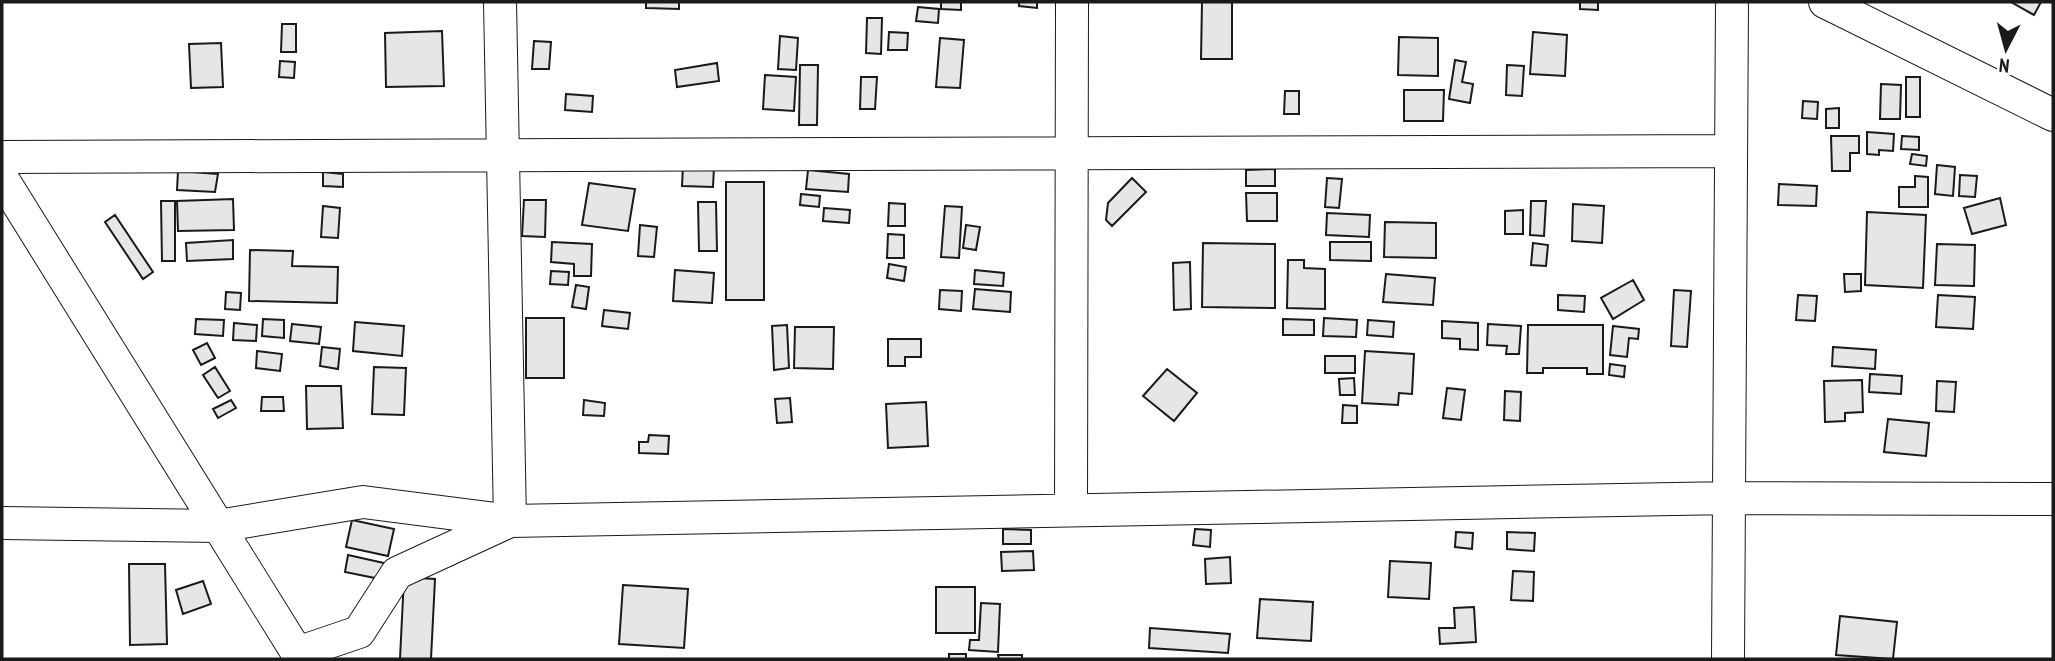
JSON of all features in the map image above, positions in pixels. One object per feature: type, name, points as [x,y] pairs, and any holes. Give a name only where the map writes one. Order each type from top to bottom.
[{"type":"street","points":[[500,2],[510,520]]},
{"type":"street","points":[[1071,510],[1072,2]]},
{"type":"street","points":[[1728,659],[1732,2]]},
{"type":"street","points":[[1825,2],[2053,115]]},
{"type":"street","points":[[2,157],[1731,151]]},
{"type":"street","points":[[2,178],[298,657],[359,632],[397,573],[510,520]]},
{"type":"street","points":[[2,523],[218,526],[363,502],[510,520],[1729,498],[2053,499]]},
{"type":"building","points":[[646,2],[679,2],[679,9],[646,8]]},
{"type":"building","points":[[941,2],[961,2],[961,10],[941,9]]},
{"type":"building","points":[[1019,2],[1037,2],[1037,8],[1019,6]]},
{"type":"building","points":[[1202,2],[1232,2],[1232,59],[1201,59]]},
{"type":"building","points":[[1580,2],[1598,2],[1598,10],[1580,9]]},
{"type":"building","points":[[2011,2],[2041,2],[2034,15]]},
{"type":"building","points":[[918,7],[939,9],[938,23],[916,21]]},
{"type":"building","points":[[867,18],[882,18],[881,54],[866,53]]},
{"type":"building","points":[[282,24],[296,24],[296,52],[281,52]]},
{"type":"building","points":[[442,31],[444,86],[386,87],[385,33]]},
{"type":"building","points":[[889,32],[908,33],[907,50],[888,50]]},
{"type":"building","points":[[1533,32],[1567,35],[1565,76],[1530,74]]},
{"type":"building","points":[[780,36],[798,38],[796,70],[778,69]]},
{"type":"building","points":[[1399,37],[1438,38],[1438,76],[1398,75]]},
{"type":"building","points":[[940,38],[964,40],[960,88],[936,87]]},
{"type":"building","points":[[534,41],[551,42],[549,69],[532,69]]},
{"type":"building","points":[[221,43],[223,87],[191,88],[189,44]]},
{"type":"building","points":[[1455,60],[1466,62],[1462,82],[1473,84],[1470,103],[1449,99]]},
{"type":"building","points":[[280,61],[295,62],[294,78],[279,77]]},
{"type":"building","points":[[717,63],[719,81],[677,87],[675,70]]},
{"type":"building","points":[[800,65],[818,65],[817,125],[799,125]]},
{"type":"building","points":[[1507,65],[1524,66],[1522,96],[1506,95]]},
{"type":"building","points":[[765,75],[796,77],[794,111],[763,109]]},
{"type":"building","points":[[861,77],[877,77],[875,109],[860,109]]},
{"type":"building","points":[[1906,77],[1920,77],[1920,117],[1906,117]]},
{"type":"building","points":[[1881,84],[1901,85],[1900,119],[1880,119]]},
{"type":"building","points":[[1404,90],[1444,90],[1443,121],[1404,121]]},
{"type":"building","points":[[1285,91],[1299,91],[1299,114],[1284,114]]},
{"type":"building","points":[[566,94],[593,96],[592,112],[565,110]]},
{"type":"building","points":[[1803,101],[1818,102],[1817,119],[1802,118]]},
{"type":"building","points":[[1839,108],[1839,128],[1826,128],[1826,109]]},
{"type":"building","points":[[1867,132],[1894,134],[1893,151],[1879,150],[1879,155],[1867,154]]},
{"type":"building","points":[[1831,136],[1859,136],[1859,153],[1850,153],[1850,171],[1832,171]]},
{"type":"building","points":[[1902,136],[1919,137],[1919,150],[1901,149]]},
{"type":"building","points":[[1912,154],[1927,156],[1926,166],[1910,164]]},
{"type":"building","points":[[1937,165],[1955,167],[1953,196],[1935,194]]},
{"type":"building","points":[[683,166],[714,167],[713,187],[682,186]]},
{"type":"building","points":[[1275,169],[1275,186],[1246,186],[1246,170]]},
{"type":"building","points":[[808,170],[849,174],[848,192],[806,189]]},
{"type":"building","points":[[178,171],[218,174],[215,192],[177,190]]},
{"type":"building","points":[[323,172],[343,174],[343,187],[323,186]]},
{"type":"building","points":[[1960,175],[1977,176],[1975,197],[1959,196]]},
{"type":"building","points":[[1915,176],[1928,177],[1928,207],[1899,207],[1899,187],[1915,187]]},
{"type":"building","points":[[1132,178],[1146,192],[1112,226],[1106,220],[1108,203]]},
{"type":"building","points":[[1327,178],[1342,179],[1339,208],[1325,207]]},
{"type":"building","points":[[726,182],[764,182],[764,300],[726,300]]},
{"type":"building","points":[[589,183],[635,189],[628,231],[582,225]]},
{"type":"building","points":[[1779,184],[1817,186],[1816,206],[1778,205]]},
{"type":"building","points":[[1246,193],[1277,193],[1277,221],[1247,221]]},
{"type":"building","points":[[801,194],[820,196],[819,207],[800,205]]},
{"type":"building","points":[[2000,198],[2006,225],[1972,234],[1964,208]]},
{"type":"building","points":[[233,199],[234,230],[178,231],[177,201]]},
{"type":"building","points":[[524,200],[546,200],[545,237],[522,236]]},
{"type":"building","points":[[161,201],[175,201],[175,261],[162,261]]},
{"type":"building","points":[[1531,201],[1546,201],[1544,236],[1530,235]]},
{"type":"building","points":[[698,202],[716,202],[717,251],[699,251]]},
{"type":"building","points":[[889,203],[905,204],[905,226],[888,226]]},
{"type":"building","points":[[1573,204],[1604,206],[1602,243],[1572,241]]},
{"type":"building","points":[[323,206],[340,208],[338,238],[321,237]]},
{"type":"building","points":[[945,206],[962,207],[959,258],[941,257]]},
{"type":"building","points":[[824,208],[850,210],[849,223],[823,221]]},
{"type":"building","points":[[1523,210],[1523,234],[1505,234],[1505,211]]},
{"type":"building","points":[[1867,212],[1926,215],[1923,288],[1865,285]]},
{"type":"building","points":[[1327,213],[1370,215],[1369,237],[1326,235]]},
{"type":"building","points":[[115,215],[153,272],[143,279],[105,222]]},
{"type":"building","points":[[1385,222],[1436,223],[1436,258],[1384,257]]},
{"type":"building","points":[[640,225],[657,227],[654,257],[638,256]]},
{"type":"building","points":[[966,225],[980,227],[976,250],[963,248]]},
{"type":"building","points":[[888,234],[904,235],[904,258],[887,258]]},
{"type":"building","points":[[233,240],[233,259],[187,261],[186,243]]},
{"type":"building","points":[[552,242],[592,244],[591,276],[574,276],[574,264],[551,262]]},
{"type":"building","points":[[1330,242],[1371,242],[1371,261],[1330,260]]},
{"type":"building","points":[[1203,243],[1275,244],[1275,308],[1202,307]]},
{"type":"building","points":[[1533,243],[1548,245],[1546,266],[1531,265]]},
{"type":"building","points":[[1937,244],[1975,245],[1974,286],[1935,285]]},
{"type":"building","points":[[250,250],[293,251],[292,266],[338,267],[337,303],[249,301]]},
{"type":"building","points":[[1288,260],[1304,260],[1304,268],[1325,269],[1325,309],[1287,308]]},
{"type":"building","points":[[1190,262],[1191,309],[1174,310],[1173,263]]},
{"type":"building","points":[[889,264],[906,267],[904,281],[887,278]]},
{"type":"building","points":[[675,270],[714,273],[712,303],[673,301]]},
{"type":"building","points":[[975,270],[1004,273],[1003,286],[974,284]]},
{"type":"building","points":[[551,271],[569,272],[568,285],[550,284]]},
{"type":"building","points":[[1386,274],[1435,278],[1433,305],[1383,302]]},
{"type":"building","points":[[1844,274],[1861,274],[1861,291],[1845,292]]},
{"type":"building","points":[[1633,280],[1644,300],[1613,319],[1601,298]]},
{"type":"building","points":[[576,285],[589,287],[586,309],[572,307]]},
{"type":"building","points":[[975,289],[1011,292],[1010,312],[973,309]]},
{"type":"building","points":[[940,290],[962,291],[961,311],[939,309]]},
{"type":"building","points":[[1674,290],[1691,291],[1687,347],[1671,346]]},
{"type":"building","points":[[226,292],[241,293],[240,310],[225,309]]},
{"type":"building","points":[[1558,295],[1585,296],[1584,312],[1558,310]]},
{"type":"building","points":[[1798,295],[1817,296],[1815,321],[1796,320]]},
{"type":"building","points":[[1938,295],[1975,297],[1973,329],[1936,327]]},
{"type":"building","points":[[604,310],[630,313],[628,329],[602,326]]},
{"type":"building","points":[[526,318],[564,318],[564,378],[526,378]]},
{"type":"building","points":[[1324,318],[1357,320],[1356,337],[1323,336]]},
{"type":"building","points":[[196,319],[224,320],[223,336],[195,334]]},
{"type":"building","points":[[263,319],[284,320],[284,338],[262,336]]},
{"type":"building","points":[[1283,319],[1314,320],[1314,335],[1283,335]]},
{"type":"building","points":[[1368,320],[1394,322],[1393,337],[1367,335]]},
{"type":"building","points":[[1442,321],[1478,323],[1478,350],[1460,349],[1460,339],[1442,338]]},
{"type":"building","points":[[355,322],[404,326],[402,356],[353,351]]},
{"type":"building","points":[[234,323],[257,325],[256,341],[233,340]]},
{"type":"building","points":[[292,324],[321,327],[319,344],[290,341]]},
{"type":"building","points":[[1488,324],[1521,326],[1519,354],[1506,354],[1507,346],[1487,345]]},
{"type":"building","points":[[787,325],[789,368],[774,370],[772,326]]},
{"type":"building","points":[[1528,325],[1603,325],[1603,374],[1587,374],[1587,368],[1543,368],[1543,373],[1527,373]]},
{"type":"building","points":[[1613,326],[1639,329],[1638,339],[1629,338],[1627,357],[1610,355]]},
{"type":"building","points":[[795,327],[834,327],[833,369],[794,368]]},
{"type":"building","points":[[888,339],[921,339],[921,357],[905,357],[905,366],[888,366]]},
{"type":"building","points":[[207,343],[215,358],[201,365],[193,350]]},
{"type":"building","points":[[322,347],[340,349],[338,369],[320,366]]},
{"type":"building","points":[[1833,347],[1876,350],[1875,369],[1832,366]]},
{"type":"building","points":[[257,351],[282,354],[280,371],[256,368]]},
{"type":"building","points":[[1365,351],[1414,354],[1412,394],[1399,393],[1398,405],[1362,403]]},
{"type":"building","points":[[1325,356],[1355,356],[1355,373],[1325,373]]},
{"type":"building","points":[[1610,364],[1625,366],[1624,377],[1609,375]]},
{"type":"building","points":[[215,367],[230,391],[218,398],[203,375]]},
{"type":"building","points":[[374,367],[406,368],[404,415],[372,414]]},
{"type":"building","points":[[1167,369],[1197,393],[1174,421],[1143,396]]},
{"type":"building","points":[[1870,374],[1902,376],[1901,394],[1869,392]]},
{"type":"building","points":[[1354,378],[1355,395],[1340,395],[1339,379]]},
{"type":"building","points":[[1862,380],[1863,412],[1845,413],[1845,421],[1825,422],[1824,381]]},
{"type":"building","points":[[1937,381],[1956,382],[1954,412],[1936,411]]},
{"type":"building","points":[[306,386],[341,386],[343,428],[307,429]]},
{"type":"building","points":[[1447,388],[1465,390],[1461,420],[1443,418]]},
{"type":"building","points":[[1505,391],[1521,392],[1520,421],[1504,420]]},
{"type":"building","points":[[262,397],[283,397],[284,411],[261,411]]},
{"type":"building","points":[[790,398],[792,422],[777,423],[775,399]]},
{"type":"building","points":[[231,400],[236,408],[218,418],[213,409]]},
{"type":"building","points":[[584,400],[605,403],[604,416],[583,415]]},
{"type":"building","points":[[926,402],[928,446],[888,448],[886,404]]},
{"type":"building","points":[[1343,405],[1357,406],[1357,423],[1342,423]]},
{"type":"building","points":[[1888,419],[1929,423],[1926,456],[1884,452]]},
{"type":"building","points":[[649,435],[669,436],[668,454],[639,453],[639,442],[648,442]]},
{"type":"building","points":[[352,520],[394,529],[388,556],[346,547]]},
{"type":"building","points":[[1003,529],[1031,530],[1031,544],[1003,544]]},
{"type":"building","points":[[1195,529],[1211,530],[1210,547],[1193,545]]},
{"type":"building","points":[[1456,532],[1473,533],[1472,549],[1455,547]]},
{"type":"building","points":[[1507,532],[1535,533],[1534,551],[1507,549]]},
{"type":"building","points":[[1033,551],[1034,570],[1002,571],[1001,552]]},
{"type":"building","points":[[348,555],[384,563],[380,579],[345,572]]},
{"type":"building","points":[[1230,557],[1231,583],[1206,584],[1205,559]]},
{"type":"building","points":[[1390,561],[1431,563],[1429,599],[1388,597]]},
{"type":"building","points":[[129,564],[165,564],[167,644],[130,645]]},
{"type":"building","points":[[1513,571],[1534,572],[1533,601],[1511,600]]},
{"type":"building","points":[[404,577],[435,579],[431,659],[400,659]]},
{"type":"building","points":[[203,581],[211,604],[183,614],[176,590]]},
{"type":"building","points":[[623,585],[688,589],[684,648],[619,644]]},
{"type":"building","points":[[936,587],[975,587],[975,633],[936,633]]},
{"type":"building","points":[[1260,599],[1313,602],[1311,641],[1257,638]]},
{"type":"building","points":[[981,603],[1000,604],[998,652],[969,650],[970,640],[979,640]]},
{"type":"building","points":[[1474,607],[1476,642],[1440,644],[1439,628],[1455,628],[1454,608]]},
{"type":"building","points":[[1840,616],[1897,622],[1893,659],[1836,655]]},
{"type":"building","points":[[1150,628],[1230,634],[1228,653],[1149,648]]},
{"type":"building","points":[[949,654],[966,654],[966,659],[949,659]]},
{"type":"building","points":[[998,655],[1022,655],[1022,659],[999,659]]}]
